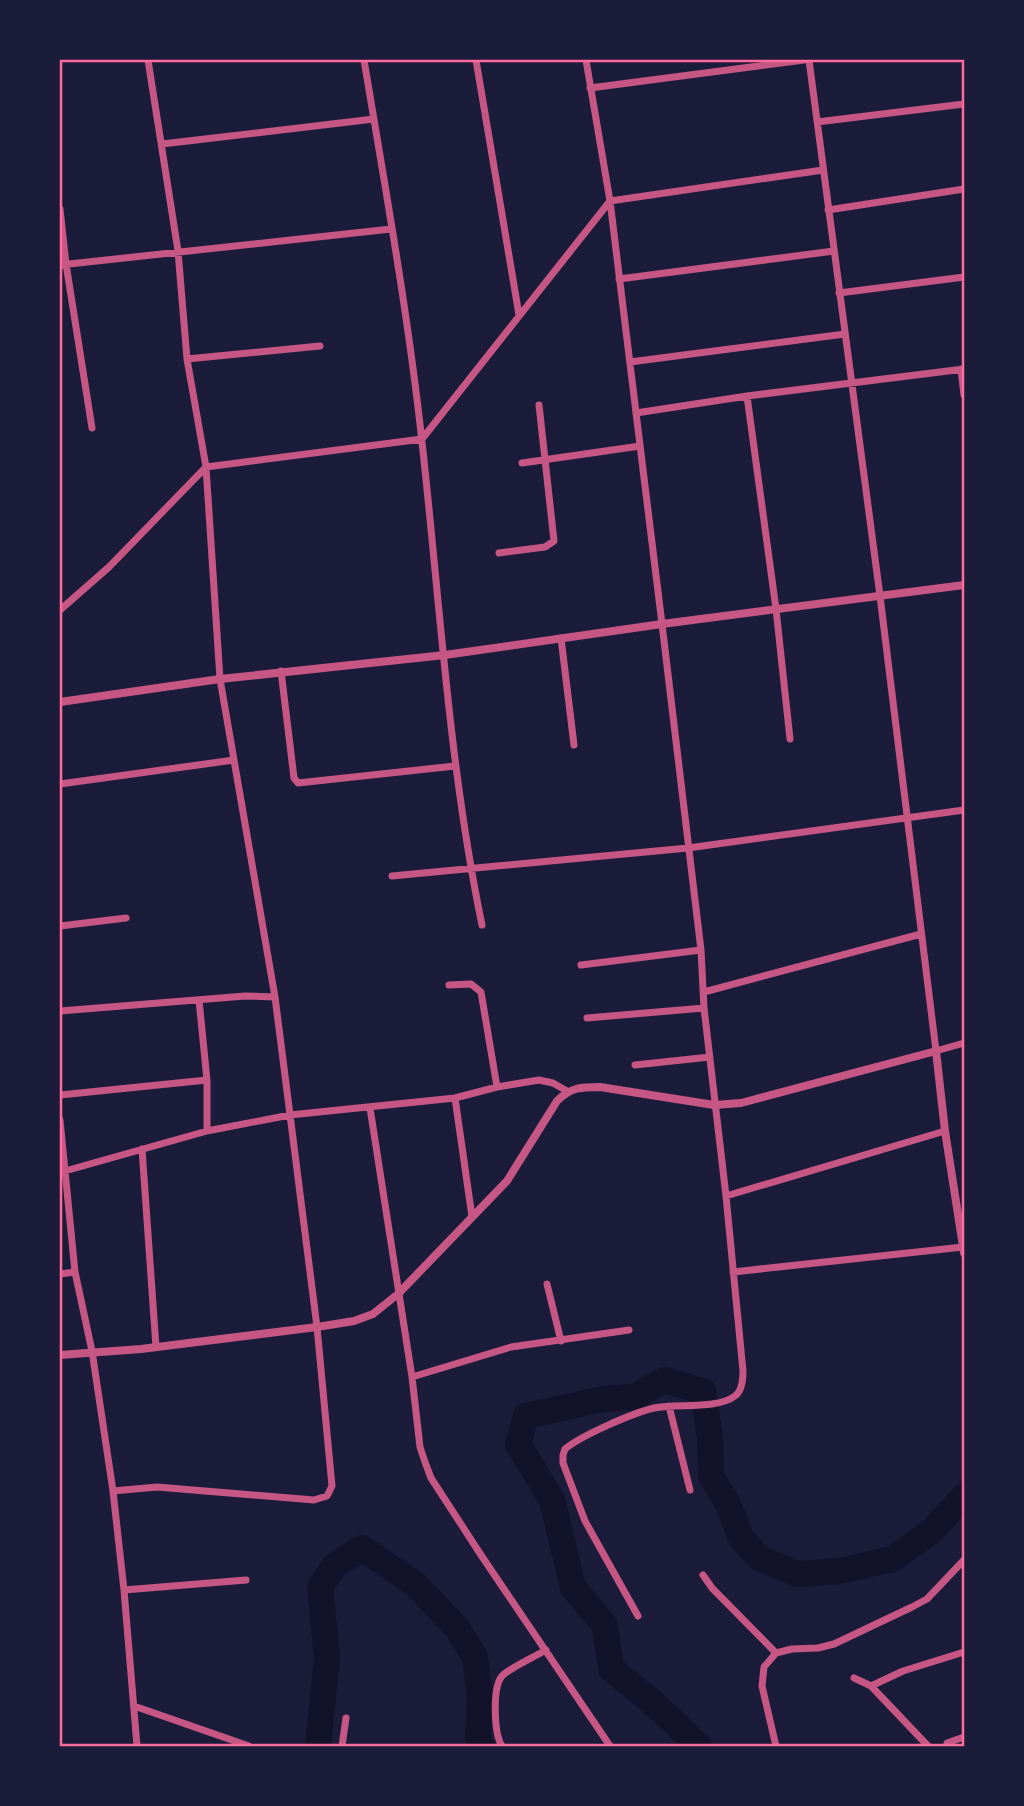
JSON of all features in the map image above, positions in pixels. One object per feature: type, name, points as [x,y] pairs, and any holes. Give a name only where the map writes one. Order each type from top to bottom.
[{"type":"street","points":[[113,1491],[157,1487],[314,1500],[327,1496],[332,1486],[317,1327],[275,997],[220,679],[206,467],[187,359],[178,251],[148,60]]},
{"type":"street","points":[[364,60],[422,439],[455,766],[482,925]]},
{"type":"street","points":[[476,60],[519,315]]},
{"type":"street","points":[[586,60],[610,201],[631,362],[701,950],[704,1008],[743,1371],[742,1385],[736,1396],[721,1402],[655,1408],[626,1418],[565,1448],[563,1455],[585,1521],[638,1616]]},
{"type":"street","points":[[590,88],[807,60],[880,596],[945,1131],[964,1250],[733,1272]]},
{"type":"street","points":[[817,121],[964,104]]},
{"type":"street","points":[[162,144],[374,119]]},
{"type":"street","points":[[60,610],[110,567],[206,467],[422,439],[610,201],[823,170]]},
{"type":"street","points":[[828,211],[964,189]]},
{"type":"street","points":[[60,209],[63,265],[92,428]]},
{"type":"street","points":[[63,265],[391,229]]},
{"type":"street","points":[[619,279],[834,251]]},
{"type":"street","points":[[839,293],[964,277]]},
{"type":"street","points":[[631,362],[845,334]]},
{"type":"street","points":[[187,359],[320,345]]},
{"type":"street","points":[[636,413],[963,369],[964,395]]},
{"type":"street","points":[[747,396],[776,609],[790,739]]},
{"type":"street","points":[[499,553],[545,547],[554,541],[539,405]]},
{"type":"street","points":[[522,463],[640,446]]},
{"type":"street","points":[[60,702],[281,671],[444,655],[964,585]]},
{"type":"street","points":[[561,638],[574,746]]},
{"type":"street","points":[[281,671],[294,778],[298,783],[455,766]]},
{"type":"street","points":[[60,784],[234,761]]},
{"type":"street","points":[[392,876],[688,848],[964,810]]},
{"type":"street","points":[[60,926],[127,918]]},
{"type":"street","points":[[704,992],[921,934]]},
{"type":"street","points":[[581,965],[701,950]]},
{"type":"street","points":[[449,985],[471,984],[481,992],[498,1087]]},
{"type":"street","points":[[60,1011],[244,996],[275,997]]},
{"type":"street","points":[[199,1000],[207,1080],[207,1131]]},
{"type":"street","points":[[587,1018],[704,1008]]},
{"type":"street","points":[[60,1355],[156,1347],[317,1327],[354,1321],[373,1314],[398,1294],[507,1181],[567,1091],[600,1087],[715,1105],[741,1103],[964,1043]]},
{"type":"street","points":[[635,1065],[710,1057]]},
{"type":"street","points":[[60,1095],[207,1080]]},
{"type":"street","points":[[65,1171],[207,1131],[290,1115],[455,1098],[539,1080],[553,1083],[567,1091]]},
{"type":"street","points":[[455,1098],[472,1217]]},
{"type":"street","points":[[370,1108],[412,1377],[420,1447],[431,1478],[610,1746]]},
{"type":"street","points":[[60,1120],[75,1272],[92,1351],[113,1491],[137,1746]]},
{"type":"street","points":[[726,1196],[945,1131]]},
{"type":"street","points":[[142,1149],[156,1347]]},
{"type":"street","points":[[60,1274],[75,1272]]},
{"type":"street","points":[[547,1284],[561,1341]]},
{"type":"street","points":[[412,1377],[511,1347],[629,1330]]},
{"type":"street","points":[[669,1406],[690,1490]]},
{"type":"street","points":[[776,1746],[762,1686],[764,1667],[776,1653],[834,1644],[912,1607],[927,1599],[964,1560]]},
{"type":"street","points":[[703,1575],[712,1588],[776,1653]]},
{"type":"street","points":[[124,1590],[246,1580]]},
{"type":"street","points":[[502,1746],[495,1729],[497,1689],[502,1676],[546,1650]]},
{"type":"street","points":[[871,1686],[903,1671],[964,1652]]},
{"type":"street","points":[[854,1678],[871,1686],[928,1746]]},
{"type":"street","points":[[134,1706],[249,1746]]},
{"type":"street","points":[[342,1746],[346,1718]]},
{"type":"street","points":[[947,1743],[964,1737]]},
{"type":"waterway","points":[[699,1746],[652,1702],[611,1669],[605,1626],[573,1587],[552,1500],[518,1444],[526,1416],[603,1399],[634,1397],[664,1380],[703,1391],[710,1438],[711,1476],[728,1504],[741,1538],[759,1558],[797,1574],[840,1571],[892,1559],[931,1532],[964,1496]]},
{"type":"waterway","points":[[318,1746],[327,1658],[320,1587],[335,1565],[362,1548],[415,1584],[457,1628],[475,1657],[480,1697],[478,1738],[481,1746]]}]
